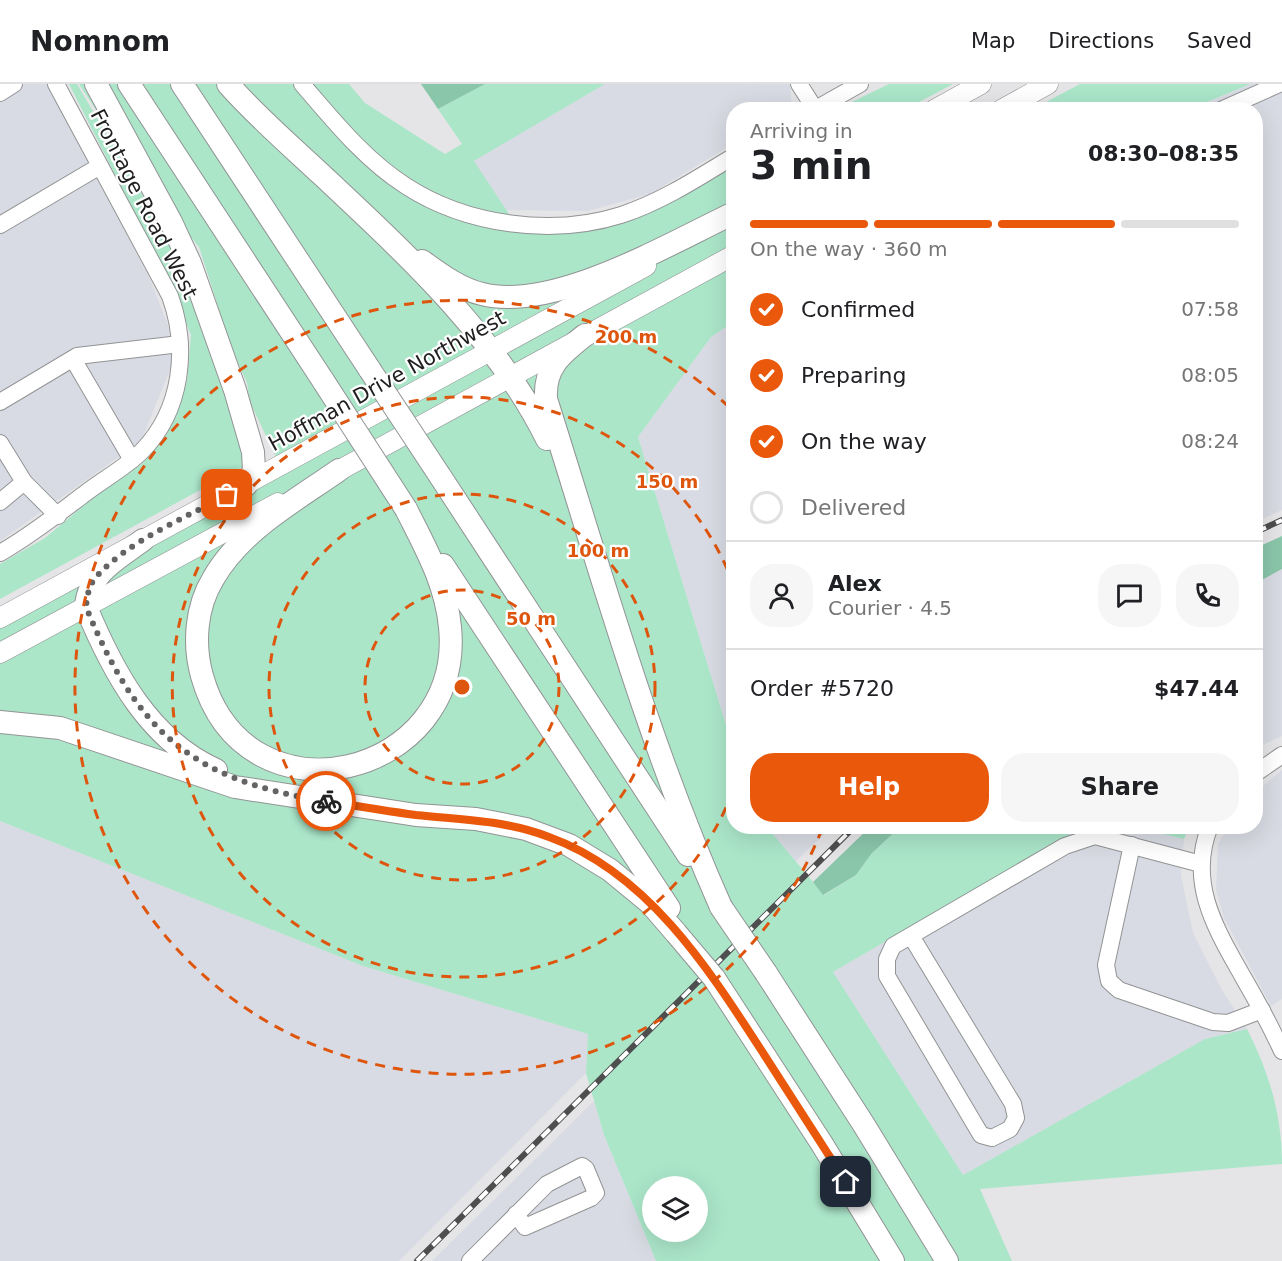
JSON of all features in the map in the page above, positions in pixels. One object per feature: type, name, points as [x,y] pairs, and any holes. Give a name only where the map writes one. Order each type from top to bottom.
[{"type":"highway","points":[[96,84],[171,222],[204,301],[253,452],[254,470],[246,485]]},
{"type":"highway","points":[[129,84],[680,932],[753,1037],[893,1261]]},
{"type":"highway","points":[[182,84],[766,973],[870,1134],[947,1261]]},
{"type":"highway","points":[[228,84],[375,226],[462,316],[512,376],[550,443],[586,528]]},
{"type":"highway","points":[[375,226],[443,276],[480,294],[505,298],[529,297],[579,282],[726,217]]},
{"type":"highway","points":[[585,335],[554,362],[546,378],[545,390],[586,528],[682,813],[721,907]]},
{"type":"highway","points":[[339,470],[250,534],[213,579],[204,600],[197,643],[205,685],[222,721],[250,750],[289,767],[331,770],[352,767],[372,760],[407,737],[432,706],[446,669],[450,628],[438,572],[406,509]]},
{"type":"highway","points":[[143,540],[97,576],[87,596],[86,607],[136,702],[161,734],[194,759],[215,770],[299,797]]},
{"type":"highway","points":[[0,722],[60,728],[235,787],[416,815],[476,819],[549,837],[586,854],[632,886],[680,932]]},
{"type":"main road","points":[[948,102],[981,84]]},
{"type":"main road","points":[[1015,102],[1048,84]]},
{"type":"main road","name":"Hoffman Drive Northwest","points":[[0,618],[492,352],[726,222]]},
{"type":"main road","points":[[0,653],[726,259]]},
{"type":"street","points":[[0,93],[14,84]]},
{"type":"street","name":"Frontage Road West","points":[[0,553],[58,516],[132,460],[149,444],[167,412],[179,374],[180,344],[176,314],[170,296],[56,84]]},
{"type":"street","points":[[302,84],[355,143],[406,186],[446,206],[500,222],[569,225],[620,215],[663,197],[726,161]]},
{"type":"street","points":[[799,84],[810,102]]},
{"type":"street","points":[[827,102],[860,84]]},
{"type":"street","points":[[1239,102],[1279,84]]},
{"type":"street","points":[[0,225],[100,166]]},
{"type":"street","points":[[0,402],[73,359],[180,344]]},
{"type":"street","points":[[73,359],[132,460]]},
{"type":"street","points":[[0,442],[24,482],[58,516]]},
{"type":"street","points":[[0,502],[24,482]]},
{"type":"street","points":[[1263,768],[1282,755]]},
{"type":"street","points":[[1207,834],[1201,864],[1204,900],[1211,920],[1262,1010],[1282,1051]]},
{"type":"street","points":[[912,936],[1013,1104],[1016,1119],[1010,1129],[992,1138],[981,1135],[887,976],[887,959],[893,946],[1065,846],[1095,836],[1201,864]]},
{"type":"street","points":[[1132,845],[1106,965],[1109,981],[1119,990],[1213,1022],[1228,1023],[1262,1010]]},
{"type":"street","points":[[470,1261],[516,1214],[547,1184],[582,1166],[586,1169],[596,1193],[591,1198],[525,1227],[516,1214]]},
{"type":"shaded area","points":[[0,84],[47,84],[150,279],[169,328],[172,365],[141,441],[0,541]]},
{"type":"shaded area","points":[[605,84],[790,84],[791,102],[726,102],[726,148],[650,194],[588,211],[506,210],[473,161]]},
{"type":"shaded area","points":[[1250,84],[1282,84],[1282,510],[1263,519],[1263,102],[1209,102]]},
{"type":"shaded area","points":[[726,327],[726,725],[638,437],[711,337]]},
{"type":"shaded area","points":[[1282,569],[1282,736],[1263,745],[1263,579]]},
{"type":"shaded area","points":[[1282,770],[1282,999],[1271,1006],[1224,918],[1216,890],[1218,844],[1224,834],[1263,834],[1263,786]]},
{"type":"shaded area","points":[[0,821],[363,966],[588,1034],[586,1073],[399,1261],[0,1261]]},
{"type":"shaded area","points":[[773,834],[825,834],[796,861]]},
{"type":"shaded area","points":[[1070,834],[1163,834],[1184,839],[1181,875],[1193,933],[1222,990],[1247,1029],[1205,1039],[963,1175],[833,972]]},
{"type":"shaded area","points":[[594,1101],[604,1135],[642,1227],[642,1242],[648,1242],[656,1261],[432,1261]]},
{"type":"green space","points":[[69,84],[77,84],[187,271],[225,352],[261,438],[246,465],[0,599],[0,564],[45,538],[88,502],[143,463],[158,445],[187,381],[191,335],[169,281]]},
{"type":"green space","points":[[79,84],[349,84],[365,103],[445,154],[462,144],[438,109],[485,84],[605,84],[474,161],[521,232],[591,230],[726,163],[726,327],[711,337],[638,437],[726,725],[726,834],[773,834],[824,895],[856,875],[872,853],[892,834],[1070,834],[833,972],[963,1175],[1205,1039],[1247,1029],[1262,1061],[1273,1094],[1280,1128],[1282,1164],[980,1189],[1012,1261],[656,1261],[648,1242],[708,1242],[708,1176],[642,1176],[642,1227],[604,1135],[586,1073],[588,1034],[363,966],[0,821],[0,609],[174,516],[231,479],[276,457],[250,402],[247,383],[231,347],[199,247],[137,173]]},
{"type":"green space","points":[[421,84],[485,84],[438,109]]},
{"type":"green space","points":[[889,84],[953,84],[919,102],[852,102]]},
{"type":"green space","points":[[1080,84],[1250,84],[1208,102],[1046,102]]},
{"type":"green space","points":[[1282,536],[1282,569],[1263,579],[1263,545]]},
{"type":"green space","points":[[863,834],[892,834],[872,853],[856,875],[823,895],[813,882]]},
{"type":"green space","points":[[1163,834],[1186,834],[1184,839]]},
{"type":"railway","points":[[1263,529],[1282,520]]},
{"type":"railway","points":[[417,1261],[847,834]]},
{"type":"way so far","points":[[227,495],[143,540],[107,567],[91,584],[86,607],[94,627],[136,702],[149,721],[176,747],[215,770],[299,797],[326,801]]},
{"type":"route","points":[[326,801],[416,815],[476,819],[526,829],[586,854],[632,886],[650,903],[714,978],[846,1182]]}]
